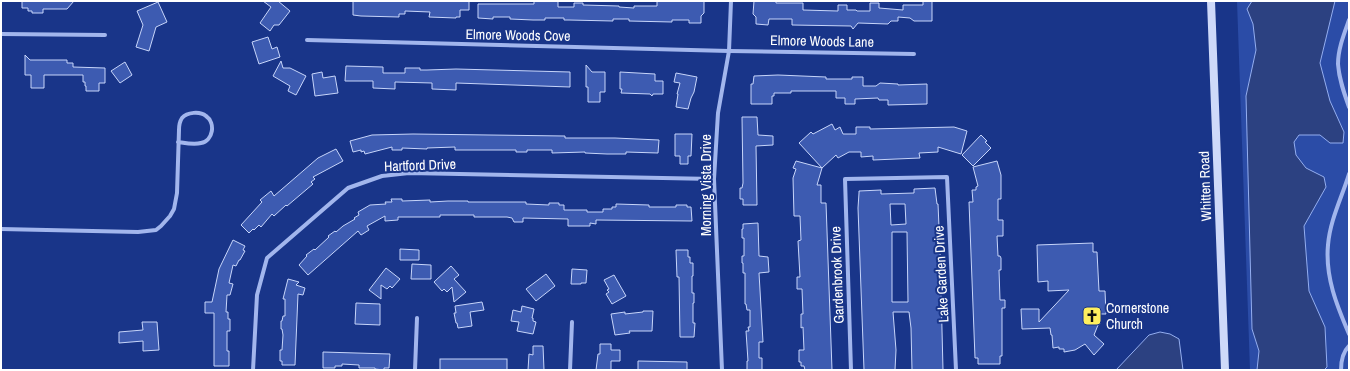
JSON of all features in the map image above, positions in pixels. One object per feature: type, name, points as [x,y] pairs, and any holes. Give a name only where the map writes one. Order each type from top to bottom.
[{"type":"main road","name":"Whitten Road","points":[[1211,1],[1225,370]]},
{"type":"street","name":"Morning Vista Drive","points":[[722,370],[714,179],[718,113],[729,51],[731,1]]},
{"type":"street","points":[[1349,20],[1342,39],[1338,62],[1341,82],[1349,107]]},
{"type":"street","points":[[1,34],[105,35]]},
{"type":"street","name":"Elmore Woods Cove","points":[[307,40],[729,51]]},
{"type":"street","name":"Elmore Woods Lane","points":[[729,51],[914,54]]},
{"type":"street","points":[[1,229],[138,232],[156,230],[162,226],[170,216],[176,202],[178,142],[182,118],[187,114],[194,113],[206,116],[212,125],[212,131],[207,141],[201,143],[178,142]]},
{"type":"street","name":"Hartford Drive","points":[[253,370],[257,295],[267,258],[348,188],[382,176],[409,173],[714,179]]},
{"type":"street","points":[[1349,174],[1334,216],[1328,245],[1328,272],[1334,298],[1349,334]]},
{"type":"street","name":"Gardenbrook Drive","points":[[851,370],[845,179],[948,177]]},
{"type":"street","name":"Lake Garden Drive","points":[[948,177],[956,370]]},
{"type":"street","points":[[415,370],[417,318]]},
{"type":"street","points":[[570,370],[572,322]]},
{"type":"street","points":[[1341,370],[1342,358],[1349,346]]},
{"type":"shaded area","points":[[1237,1],[1349,1],[1349,370],[1250,370]]},
{"type":"shaded area","points":[[1252,1],[1335,1],[1320,63],[1330,101],[1344,132],[1343,143],[1330,143],[1320,135],[1299,135],[1294,142],[1296,155],[1306,168],[1324,177],[1326,187],[1304,226],[1309,291],[1325,327],[1327,367],[1324,370],[1257,370],[1259,351],[1252,329],[1246,96],[1256,50],[1253,24],[1247,9]]},
{"type":"shaded area","points":[[1160,332],[1170,334],[1179,339],[1183,370],[1116,370],[1149,335]]},
{"type":"building","points":[[22,1],[74,1],[67,9],[43,9],[43,13],[32,13],[32,11],[28,11],[28,8],[22,8]]},
{"type":"building","points":[[263,1],[278,1],[290,11],[279,25],[274,25],[270,31],[260,23],[271,7]]},
{"type":"building","points":[[353,1],[469,1],[469,10],[460,10],[460,17],[456,18],[429,17],[430,12],[405,11],[405,14],[399,14],[399,17],[361,16],[353,15]]},
{"type":"building","points":[[534,1],[558,1],[558,7],[574,7],[574,3],[583,3],[583,5],[634,8],[634,6],[657,6],[657,1],[704,1],[704,13],[701,16],[701,23],[689,23],[689,20],[672,20],[672,22],[629,21],[629,19],[613,19],[613,21],[564,20],[564,18],[545,18],[545,20],[533,20],[510,19],[510,17],[493,17],[493,19],[478,18],[478,4],[534,4]]},
{"type":"building","points":[[754,1],[803,3],[803,10],[838,11],[838,5],[847,5],[847,10],[870,11],[870,3],[879,3],[879,8],[903,10],[903,5],[923,5],[923,1],[932,1],[932,21],[914,21],[910,18],[898,17],[898,21],[891,21],[888,24],[858,23],[853,29],[851,26],[792,25],[792,19],[769,19],[768,25],[756,24],[756,17],[753,14]]},
{"type":"building","points":[[158,2],[167,22],[156,27],[149,51],[136,47],[143,25],[137,11]]},
{"type":"building","points":[[268,37],[272,49],[277,47],[280,57],[259,64],[252,42]]},
{"type":"building","points":[[25,55],[30,60],[67,60],[67,63],[73,63],[73,67],[105,68],[105,83],[99,83],[99,91],[86,91],[85,82],[83,82],[83,75],[44,75],[44,88],[31,88],[31,75],[25,75]]},
{"type":"building","points":[[281,61],[283,68],[290,68],[306,76],[296,95],[288,91],[290,86],[273,76]]},
{"type":"building","points":[[125,62],[132,75],[120,83],[111,71]]},
{"type":"building","points":[[586,65],[592,72],[605,72],[605,92],[600,92],[600,102],[588,102]]},
{"type":"building","points":[[346,66],[383,67],[383,73],[405,73],[405,68],[420,68],[420,70],[456,69],[570,72],[570,87],[456,83],[456,90],[432,89],[432,83],[395,82],[395,89],[373,88],[373,81],[345,81]]},
{"type":"building","points":[[322,72],[323,78],[335,76],[338,93],[315,96],[312,74]]},
{"type":"building","points":[[620,72],[655,74],[655,81],[663,81],[663,94],[653,94],[652,96],[650,94],[621,93]]},
{"type":"building","points":[[676,73],[697,77],[688,109],[676,107],[680,83],[674,82]]},
{"type":"building","points":[[778,75],[826,77],[826,79],[852,79],[852,77],[863,77],[863,86],[876,86],[880,83],[898,85],[927,84],[927,104],[888,105],[888,100],[879,100],[878,98],[855,99],[855,104],[845,104],[845,98],[836,98],[836,91],[791,91],[791,93],[774,93],[774,96],[772,96],[772,104],[751,104],[751,84],[753,84],[754,76]]},
{"type":"building","points":[[742,117],[757,117],[758,135],[773,136],[773,145],[756,146],[757,205],[743,205],[743,199],[740,199],[740,188],[742,188],[743,183]]},
{"type":"building","points":[[832,124],[835,130],[840,127],[843,134],[856,134],[856,127],[870,127],[870,129],[954,127],[967,131],[961,154],[938,147],[938,152],[919,153],[920,158],[873,160],[873,156],[861,157],[861,152],[849,152],[838,158],[836,155],[822,168],[799,143],[811,132],[813,134]]},
{"type":"building","points":[[413,134],[565,136],[565,138],[659,140],[658,153],[626,152],[626,154],[585,152],[552,153],[552,150],[527,150],[527,152],[516,152],[516,150],[455,150],[455,147],[427,149],[402,148],[402,150],[392,150],[392,147],[365,154],[364,151],[361,152],[361,150],[353,152],[350,141],[372,135]]},
{"type":"building","points":[[675,134],[692,134],[691,156],[688,156],[688,164],[680,164],[680,156],[675,156]]},
{"type":"building","points":[[981,135],[991,148],[973,166],[962,155]]},
{"type":"building","points":[[336,149],[343,161],[313,177],[315,179],[311,182],[313,184],[274,216],[272,214],[261,227],[259,225],[249,233],[241,225],[262,202],[260,200],[271,191],[274,196],[318,158]]},
{"type":"building","points":[[796,161],[822,168],[817,185],[821,185],[821,203],[826,203],[832,370],[805,370],[804,366],[801,366],[801,362],[799,362],[799,350],[804,350],[803,327],[801,328],[801,314],[803,314],[802,289],[797,289],[797,277],[800,277],[798,241],[801,240],[800,216],[794,216],[793,178],[796,169],[793,168]]},
{"type":"building","points":[[997,161],[1001,175],[1001,199],[998,199],[998,220],[1003,220],[1003,236],[997,236],[998,256],[1001,258],[1001,270],[999,270],[1000,300],[1005,300],[1005,308],[1002,308],[1002,356],[1000,356],[1000,364],[978,364],[978,358],[975,358],[969,202],[973,202],[972,190],[976,190],[976,187],[978,186],[973,167]]},
{"type":"building","points":[[935,188],[938,204],[943,370],[912,370],[909,312],[893,312],[896,350],[895,370],[864,370],[858,208],[859,191],[881,190],[881,194],[914,193],[914,189]],"holes":[[[890,204],[905,204],[906,224],[891,225]],[[892,232],[907,232],[908,302],[892,302]]]},
{"type":"building","points":[[391,199],[402,199],[402,201],[430,200],[430,202],[526,202],[526,204],[549,205],[549,203],[559,203],[559,205],[564,205],[564,210],[587,210],[587,212],[603,212],[603,209],[612,209],[612,207],[616,207],[616,204],[649,205],[649,207],[676,207],[676,205],[687,205],[687,207],[691,207],[692,221],[596,220],[596,224],[590,223],[590,226],[568,226],[568,219],[523,218],[523,222],[514,222],[512,218],[507,217],[440,215],[440,217],[398,217],[398,220],[385,221],[385,216],[367,226],[369,230],[361,235],[358,231],[308,275],[299,265],[307,256],[306,255],[314,249],[315,250],[329,237],[328,236],[355,219],[354,218],[359,215],[358,212],[370,205],[392,202]]},
{"type":"building","points":[[758,223],[759,256],[768,257],[769,272],[759,273],[763,342],[759,342],[759,358],[762,358],[762,370],[747,370],[748,361],[746,331],[749,331],[748,327],[750,327],[750,310],[747,310],[745,304],[745,273],[743,273],[742,263],[742,256],[744,256],[744,238],[742,238],[742,229],[743,224]]},
{"type":"building","points":[[233,240],[245,246],[243,250],[245,251],[236,266],[233,265],[229,283],[233,284],[230,295],[227,295],[226,312],[228,312],[228,319],[230,319],[230,331],[227,331],[229,366],[214,366],[214,313],[205,313],[205,302],[212,302],[219,269]]},
{"type":"building","points":[[1093,243],[1093,252],[1097,252],[1099,291],[1105,291],[1106,314],[1099,314],[1098,325],[1094,335],[1104,344],[1094,355],[1085,344],[1075,350],[1064,352],[1064,349],[1059,349],[1059,347],[1053,348],[1050,328],[1022,329],[1021,309],[1039,309],[1039,322],[1069,290],[1048,291],[1048,281],[1038,282],[1037,245]]},
{"type":"building","points":[[400,249],[419,250],[419,260],[400,260]]},
{"type":"building","points":[[676,250],[688,250],[690,263],[693,263],[692,293],[694,293],[694,337],[680,337],[679,277],[677,277]]},
{"type":"building","points":[[412,264],[431,265],[431,279],[411,279]]},
{"type":"building","points":[[451,266],[459,275],[454,279],[466,292],[454,302],[452,287],[447,292],[444,289],[442,291],[434,282]]},
{"type":"building","points":[[386,268],[400,279],[392,288],[390,286],[387,289],[381,285],[381,299],[369,290]]},
{"type":"building","points":[[572,269],[587,270],[586,283],[571,284]]},
{"type":"building","points":[[546,274],[555,286],[536,301],[526,289]]},
{"type":"building","points":[[614,275],[626,296],[612,304],[606,294],[609,292],[607,290],[609,289],[604,280]]},
{"type":"building","points":[[288,279],[299,282],[296,285],[305,288],[303,295],[298,294],[295,365],[282,365],[282,361],[280,361],[280,350],[282,350],[283,335],[281,321],[283,316],[285,316],[285,299],[283,299]]},
{"type":"building","points":[[482,302],[484,310],[470,312],[472,326],[458,328],[454,313],[456,313],[455,306]]},
{"type":"building","points":[[356,303],[380,304],[380,325],[355,324]]},
{"type":"building","points":[[522,306],[534,309],[532,318],[533,321],[536,322],[533,334],[517,331],[519,322],[511,321],[513,310],[521,312]]},
{"type":"building","points":[[653,311],[652,331],[629,331],[630,333],[615,335],[611,314],[625,312],[625,314]]},
{"type":"building","points":[[142,322],[157,322],[159,350],[143,351],[143,341],[119,343],[119,332],[143,330]]},
{"type":"building","points":[[600,344],[611,344],[611,350],[620,350],[620,361],[611,361],[611,370],[596,370],[598,354],[600,354]]},
{"type":"building","points":[[533,346],[543,346],[544,370],[528,370],[529,354],[533,355]]},
{"type":"building","points":[[323,352],[390,354],[389,368],[384,368],[384,370],[375,368],[359,368],[359,365],[342,364],[342,366],[335,366],[335,368],[323,368]]},
{"type":"building","points":[[440,359],[507,359],[507,370],[440,370]]},
{"type":"building","points":[[638,361],[687,362],[687,370],[638,370]]},
{"type":"place","name":"Cornerstone Church","points":[[1092,316]]}]
